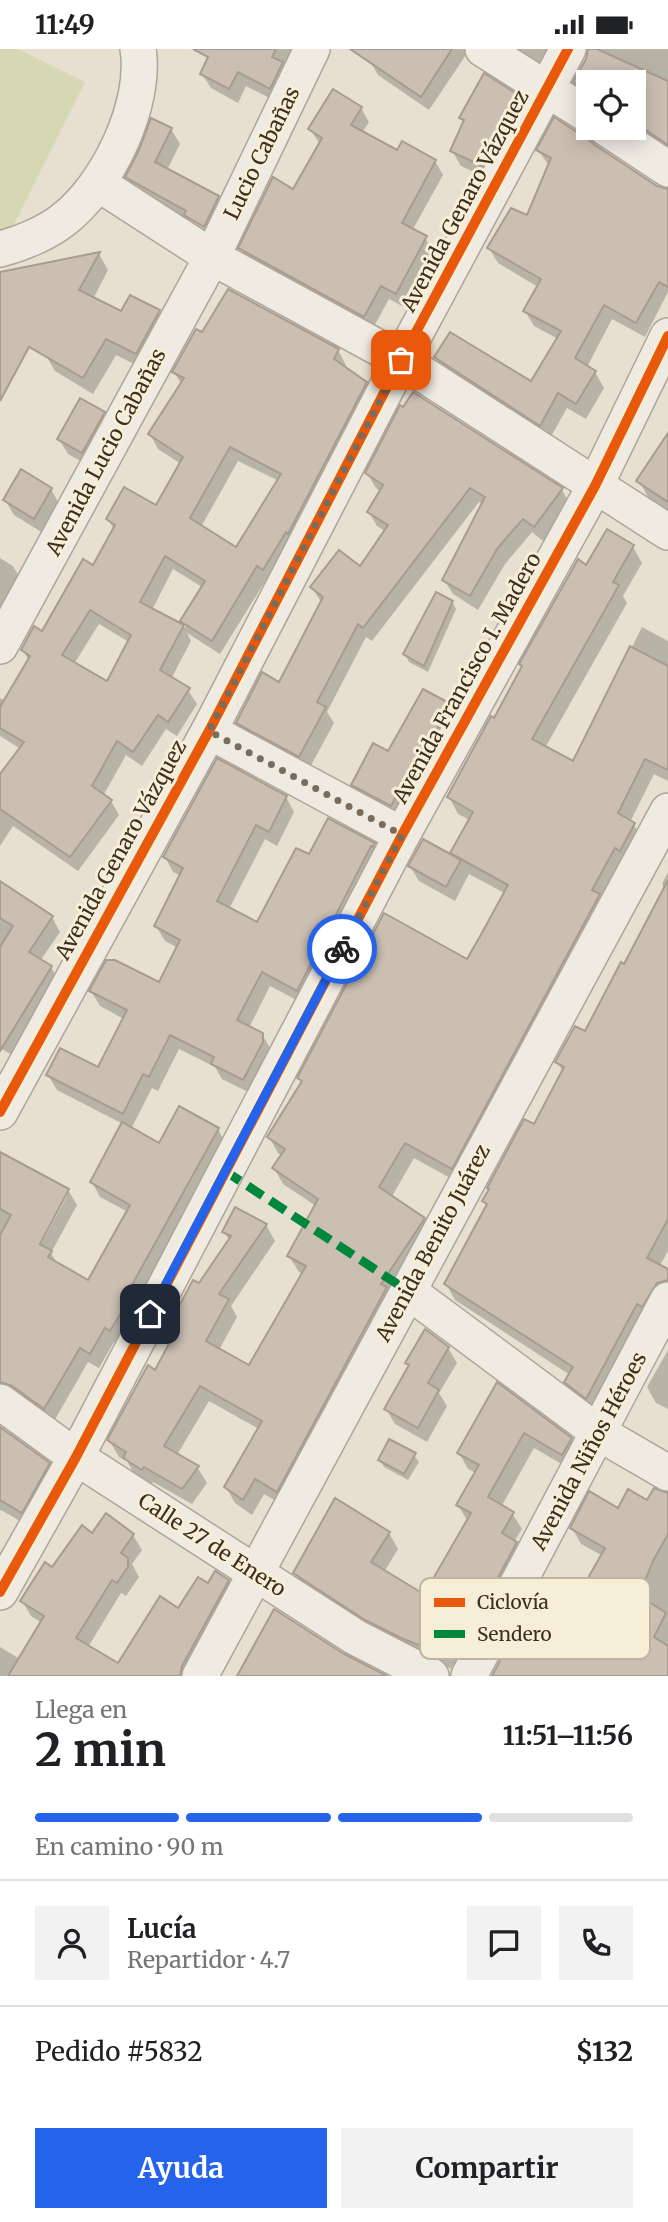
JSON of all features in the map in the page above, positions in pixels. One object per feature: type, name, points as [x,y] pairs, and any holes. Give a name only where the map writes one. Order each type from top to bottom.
[{"type":"street","points":[[0,249],[30,238],[63,221],[99,184],[134,112],[140,61],[138,49]]},
{"type":"street","name":"Lucio Cabañas","points":[[212,257],[312,49]]},
{"type":"street","points":[[483,49],[576,107]]},
{"type":"street","name":"Avenida Genaro Vázquez","points":[[0,1112],[209,731],[401,360],[568,49]]},
{"type":"street","points":[[624,140],[668,169]]},
{"type":"street","points":[[99,184],[212,257],[401,360],[668,532]]},
{"type":"street","name":"Avenida Lucio Cabañas","points":[[0,646],[212,257]]},
{"type":"street","name":"Avenida Francisco I. Madero","points":[[0,1592],[76,1457],[402,835],[595,486],[668,336]]},
{"type":"street","points":[[209,731],[402,835]]},
{"type":"street","name":"Avenida Benito Juárez","points":[[200,1676],[668,811]]},
{"type":"street","points":[[408,1291],[599,1433],[668,1473]]},
{"type":"street","name":"Avenida Niños Héroes","points":[[521,1578],[668,1300]]},
{"type":"street","name":"Calle 27 de Enero","points":[[0,1402],[76,1457],[355,1637],[431,1676]]},
{"type":"street","name":"Avenida Niños Héroes","points":[[469,1676],[478,1659]]},
{"type":"green space","points":[[0,49],[18,49],[85,82],[8,237],[0,233]]},
{"type":"building","points":[[193,49],[276,49],[272,57],[283,62],[270,89],[238,72],[229,89],[200,74],[208,57]]},
{"type":"building","points":[[350,49],[452,49],[421,97]]},
{"type":"building","points":[[588,49],[597,49],[644,70],[580,70]]},
{"type":"building","points":[[646,71],[668,81],[668,145],[646,130]]},
{"type":"building","points":[[484,73],[520,96],[482,166],[450,151],[464,120],[459,118]]},
{"type":"building","points":[[333,89],[362,107],[351,125],[397,150],[402,141],[436,160],[402,223],[427,236],[396,294],[381,286],[364,317],[238,248],[273,177],[293,189],[322,138],[308,129]]},
{"type":"building","points":[[554,117],[576,131],[576,140],[589,140],[657,186],[668,189],[668,287],[659,282],[636,323],[604,305],[575,358],[596,371],[576,404],[558,393],[540,426],[434,357],[450,332],[531,381],[561,331],[523,311],[541,279],[487,248],[511,208],[527,215],[551,158],[536,150]]},
{"type":"building","points":[[151,118],[172,128],[155,162],[219,196],[204,227],[184,215],[186,211],[125,177]]},
{"type":"building","points":[[100,252],[79,290],[121,311],[130,295],[160,310],[136,354],[106,339],[83,378],[29,347],[0,401],[0,272]]},
{"type":"building","points":[[228,289],[339,349],[334,359],[367,382],[288,534],[286,532],[263,570],[257,566],[212,641],[180,621],[205,581],[165,556],[140,602],[184,625],[160,670],[190,688],[168,722],[158,715],[133,752],[117,741],[92,786],[112,800],[70,857],[0,809],[0,774],[24,742],[0,728],[0,707],[30,656],[21,650],[34,626],[42,631],[83,559],[93,565],[115,525],[106,519],[124,487],[156,505],[183,457],[148,434],[184,378],[172,372],[196,329],[202,332]],"holes":[[[230,447],[281,474],[236,547],[190,518]],[[90,610],[131,635],[107,681],[62,655]]]},
{"type":"building","points":[[413,392],[563,488],[534,527],[523,519],[508,536],[497,549],[470,596],[442,580],[485,497],[470,488],[363,628],[358,624],[317,702],[326,707],[299,757],[236,723],[262,672],[279,682],[323,597],[310,587],[339,550],[360,566],[388,525],[367,512],[383,485],[365,473],[400,405],[403,407]]},
{"type":"building","points":[[80,398],[105,412],[82,453],[57,439]]},
{"type":"building","points":[[668,433],[668,502],[636,481]]},
{"type":"building","points":[[21,469],[52,488],[34,519],[3,500]]},
{"type":"building","points":[[607,529],[634,545],[613,582],[619,585],[532,739],[573,761],[630,646],[668,666],[668,770],[645,759],[618,813],[635,823],[620,851],[615,848],[592,890],[600,894],[452,1169],[405,1143],[379,1187],[425,1218],[381,1284],[387,1287],[277,1492],[255,1479],[243,1500],[224,1487],[262,1421],[200,1386],[164,1446],[199,1466],[182,1489],[123,1458],[126,1452],[107,1440],[148,1365],[155,1370],[179,1325],[171,1321],[193,1280],[199,1283],[231,1236],[222,1232],[235,1207],[267,1224],[219,1294],[229,1299],[206,1341],[249,1365],[306,1266],[287,1256],[318,1199],[272,1168],[285,1149],[267,1137],[302,1081],[297,1078],[384,913],[467,959],[483,931],[508,885],[450,853],[473,812],[447,797],[491,716],[494,718],[522,666],[519,664],[578,559],[586,565]]},
{"type":"building","points":[[436,592],[453,601],[424,666],[403,654]]},
{"type":"building","points":[[423,689],[451,704],[433,736],[430,734],[391,806],[351,785],[373,743],[388,751]]},
{"type":"building","points":[[217,758],[287,796],[269,832],[256,825],[217,901],[257,922],[296,848],[309,854],[328,818],[375,843],[371,846],[297,991],[262,972],[237,1020],[263,1033],[263,1042],[243,1080],[211,1064],[214,1057],[170,1035],[149,1077],[143,1074],[123,1114],[46,1075],[60,1048],[98,1067],[127,1010],[89,991],[106,960],[115,960],[159,982],[180,940],[154,926],[183,868],[163,857]]},
{"type":"building","points":[[423,839],[461,860],[446,887],[408,866]]},
{"type":"building","points":[[668,880],[668,1219],[647,1258],[668,1269],[668,1280],[657,1283],[642,1307],[637,1304],[586,1399],[564,1382],[573,1367],[444,1284],[487,1204],[482,1201],[489,1189],[487,1188],[524,1119],[534,1124],[564,1067],[555,1062],[575,1026],[585,1031]]},
{"type":"building","points":[[0,881],[53,916],[29,952],[52,966],[0,1051],[0,947],[13,926],[0,918]]},
{"type":"building","points":[[179,1106],[219,1128],[123,1301],[127,1303],[110,1331],[105,1328],[90,1354],[80,1348],[44,1409],[12,1386],[0,1382],[0,1235],[11,1215],[0,1209],[0,1152],[69,1189],[40,1244],[52,1251],[48,1257],[88,1280],[130,1205],[90,1182],[122,1122],[159,1143]]},
{"type":"building","points":[[425,1329],[449,1347],[428,1383],[439,1390],[418,1428],[384,1409],[409,1365],[405,1363]]},
{"type":"building","points":[[497,1382],[572,1438],[562,1455],[524,1433],[488,1497],[514,1512],[502,1533],[517,1542],[498,1578],[434,1578],[471,1513],[456,1505],[479,1465],[457,1453]]},
{"type":"building","points":[[0,1427],[50,1463],[22,1513],[0,1500]]},
{"type":"building","points":[[389,1439],[416,1453],[404,1474],[378,1460]]},
{"type":"building","points":[[654,1488],[668,1493],[668,1534],[646,1578],[588,1578],[605,1548],[570,1528],[589,1491],[618,1508],[628,1489],[647,1500]]},
{"type":"building","points":[[335,1498],[390,1532],[371,1562],[420,1592],[420,1645],[365,1620],[293,1573]]},
{"type":"building","points":[[106,1513],[134,1534],[121,1553],[128,1558],[128,1567],[117,1583],[112,1580],[76,1638],[118,1663],[160,1596],[178,1608],[198,1577],[208,1583],[215,1571],[229,1580],[182,1666],[180,1676],[8,1676],[44,1616],[20,1601],[45,1562],[52,1567],[82,1525],[92,1533]]},
{"type":"building","points":[[650,1602],[666,1613],[654,1637],[668,1646],[668,1676],[492,1676],[501,1659],[650,1659]]},
{"type":"building","points":[[274,1609],[344,1654],[387,1676],[237,1676]]},
{"type":"marked path","points":[[225,1171],[408,1291]]},
{"type":"cycle path","points":[[0,1112],[209,731],[401,360],[568,49]]},
{"type":"cycle path","points":[[0,1592],[76,1457],[402,835],[595,486],[668,336]]},
{"type":"way so far","points":[[342,949],[402,835],[209,731],[401,360]]},
{"type":"route","points":[[150,1314],[342,949]]}]
